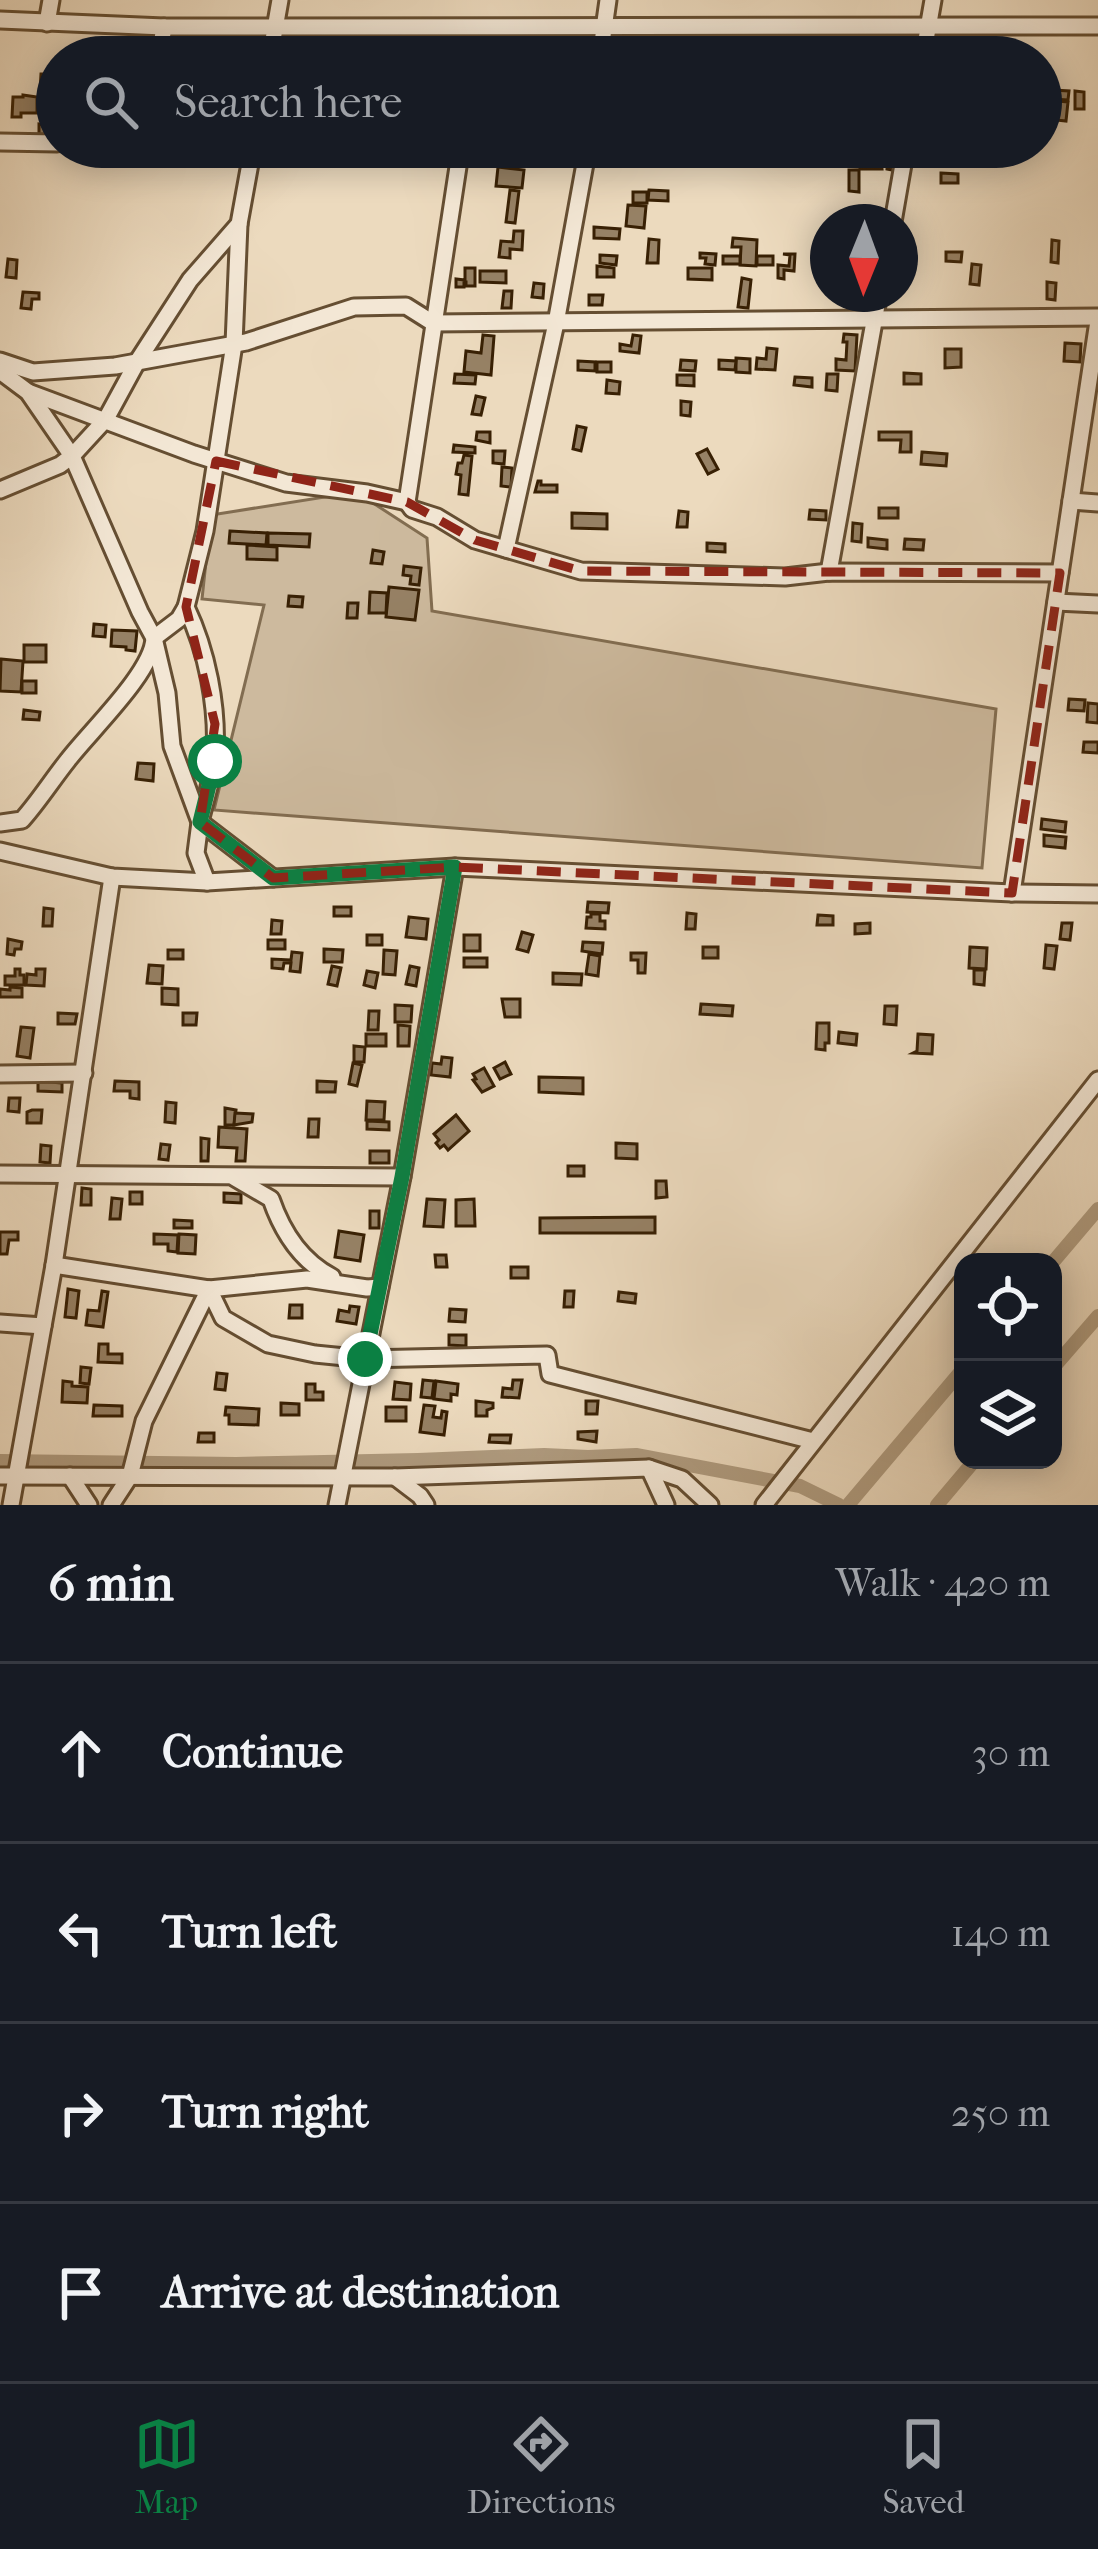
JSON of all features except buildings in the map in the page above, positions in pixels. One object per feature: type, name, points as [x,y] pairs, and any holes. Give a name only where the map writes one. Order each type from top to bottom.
[{"type":"street","points":[[47,22],[51,0]]},
{"type":"street","points":[[274,36],[280,0]]},
{"type":"street","points":[[603,36],[608,0]]},
{"type":"street","points":[[927,36],[933,0]]},
{"type":"street","points":[[0,20],[164,27],[1098,26]]},
{"type":"street","points":[[163,36],[164,27]]},
{"type":"street","points":[[0,142],[36,143]]},
{"type":"street","points":[[154,638],[179,619],[186,607],[205,531],[234,344],[239,224],[250,168]]},
{"type":"street","points":[[407,502],[458,168]]},
{"type":"street","points":[[506,549],[584,168]]},
{"type":"street","points":[[895,204],[902,168]]},
{"type":"street","points":[[0,490],[60,465],[106,419],[136,362],[190,280],[239,224]]},
{"type":"street","points":[[0,361],[33,372],[136,362],[234,344],[355,307],[406,306],[433,323],[1098,319],[1012,893]]},
{"type":"street","points":[[829,572],[876,312]]},
{"type":"street","points":[[0,371],[28,392],[216,461],[286,483],[407,502],[412,509],[437,517],[475,540],[581,572],[785,577],[829,572],[1060,573]]},
{"type":"street","points":[[28,392],[72,456],[154,638],[172,746],[200,822],[273,878]]},
{"type":"street","points":[[1071,501],[1098,503]]},
{"type":"street","points":[[1056,602],[1098,604]]},
{"type":"street","points":[[186,607],[202,640],[215,724],[215,761],[196,853],[206,882]]},
{"type":"street","points":[[154,638],[154,651],[128,688],[67,760],[1,854],[112,877],[206,882],[455,867],[1098,894]]},
{"type":"street","points":[[0,823],[22,820]]},
{"type":"street","points":[[337,1505],[402,1177],[455,867]]},
{"type":"street","points":[[11,1505],[12,1471],[54,1265],[112,877]]},
{"type":"street","points":[[0,1074],[84,1073]]},
{"type":"street","points":[[764,1505],[1098,1080]]},
{"type":"street","points":[[0,1174],[402,1177]]},
{"type":"street","points":[[231,1175],[271,1198],[277,1217],[309,1265],[345,1285]]},
{"type":"street","points":[[54,1265],[209,1289],[308,1279],[380,1286]]},
{"type":"street","points":[[209,1289],[223,1318],[268,1344],[365,1359],[547,1355],[550,1375],[813,1442]]},
{"type":"street","points":[[111,1505],[130,1476],[144,1421],[209,1289]]},
{"type":"street","points":[[0,1323],[43,1326]]},
{"type":"street","points":[[0,1452],[12,1471]]},
{"type":"street","points":[[12,1471],[70,1476],[395,1477],[649,1468],[682,1479],[710,1505]]},
{"type":"street","points":[[649,1468],[666,1505]]},
{"type":"street","points":[[70,1476],[89,1505]]},
{"type":"street","points":[[395,1477],[426,1505]]},
{"type":"highlighted area","points":[[216,461],[407,502],[475,540],[581,571],[1060,573],[1012,893],[455,867],[273,878],[200,822],[215,724],[186,607]]},
{"type":"shaded area","points":[[356,492],[427,538],[432,611],[996,709],[982,868],[214,810],[264,605],[202,599],[211,515]]},
{"type":"waterway","points":[[1061,1253],[1098,1209]]},
{"type":"waterway","points":[[1059,1361],[1098,1316]]},
{"type":"waterway","points":[[848,1505],[954,1380]]},
{"type":"waterway","points":[[0,1461],[236,1464],[636,1455],[800,1486],[839,1505]]},
{"type":"waterway","points":[[937,1505],[967,1469]]},
{"type":"route","points":[[215,761],[200,822],[273,878],[455,867],[402,1177],[365,1359]]}]
